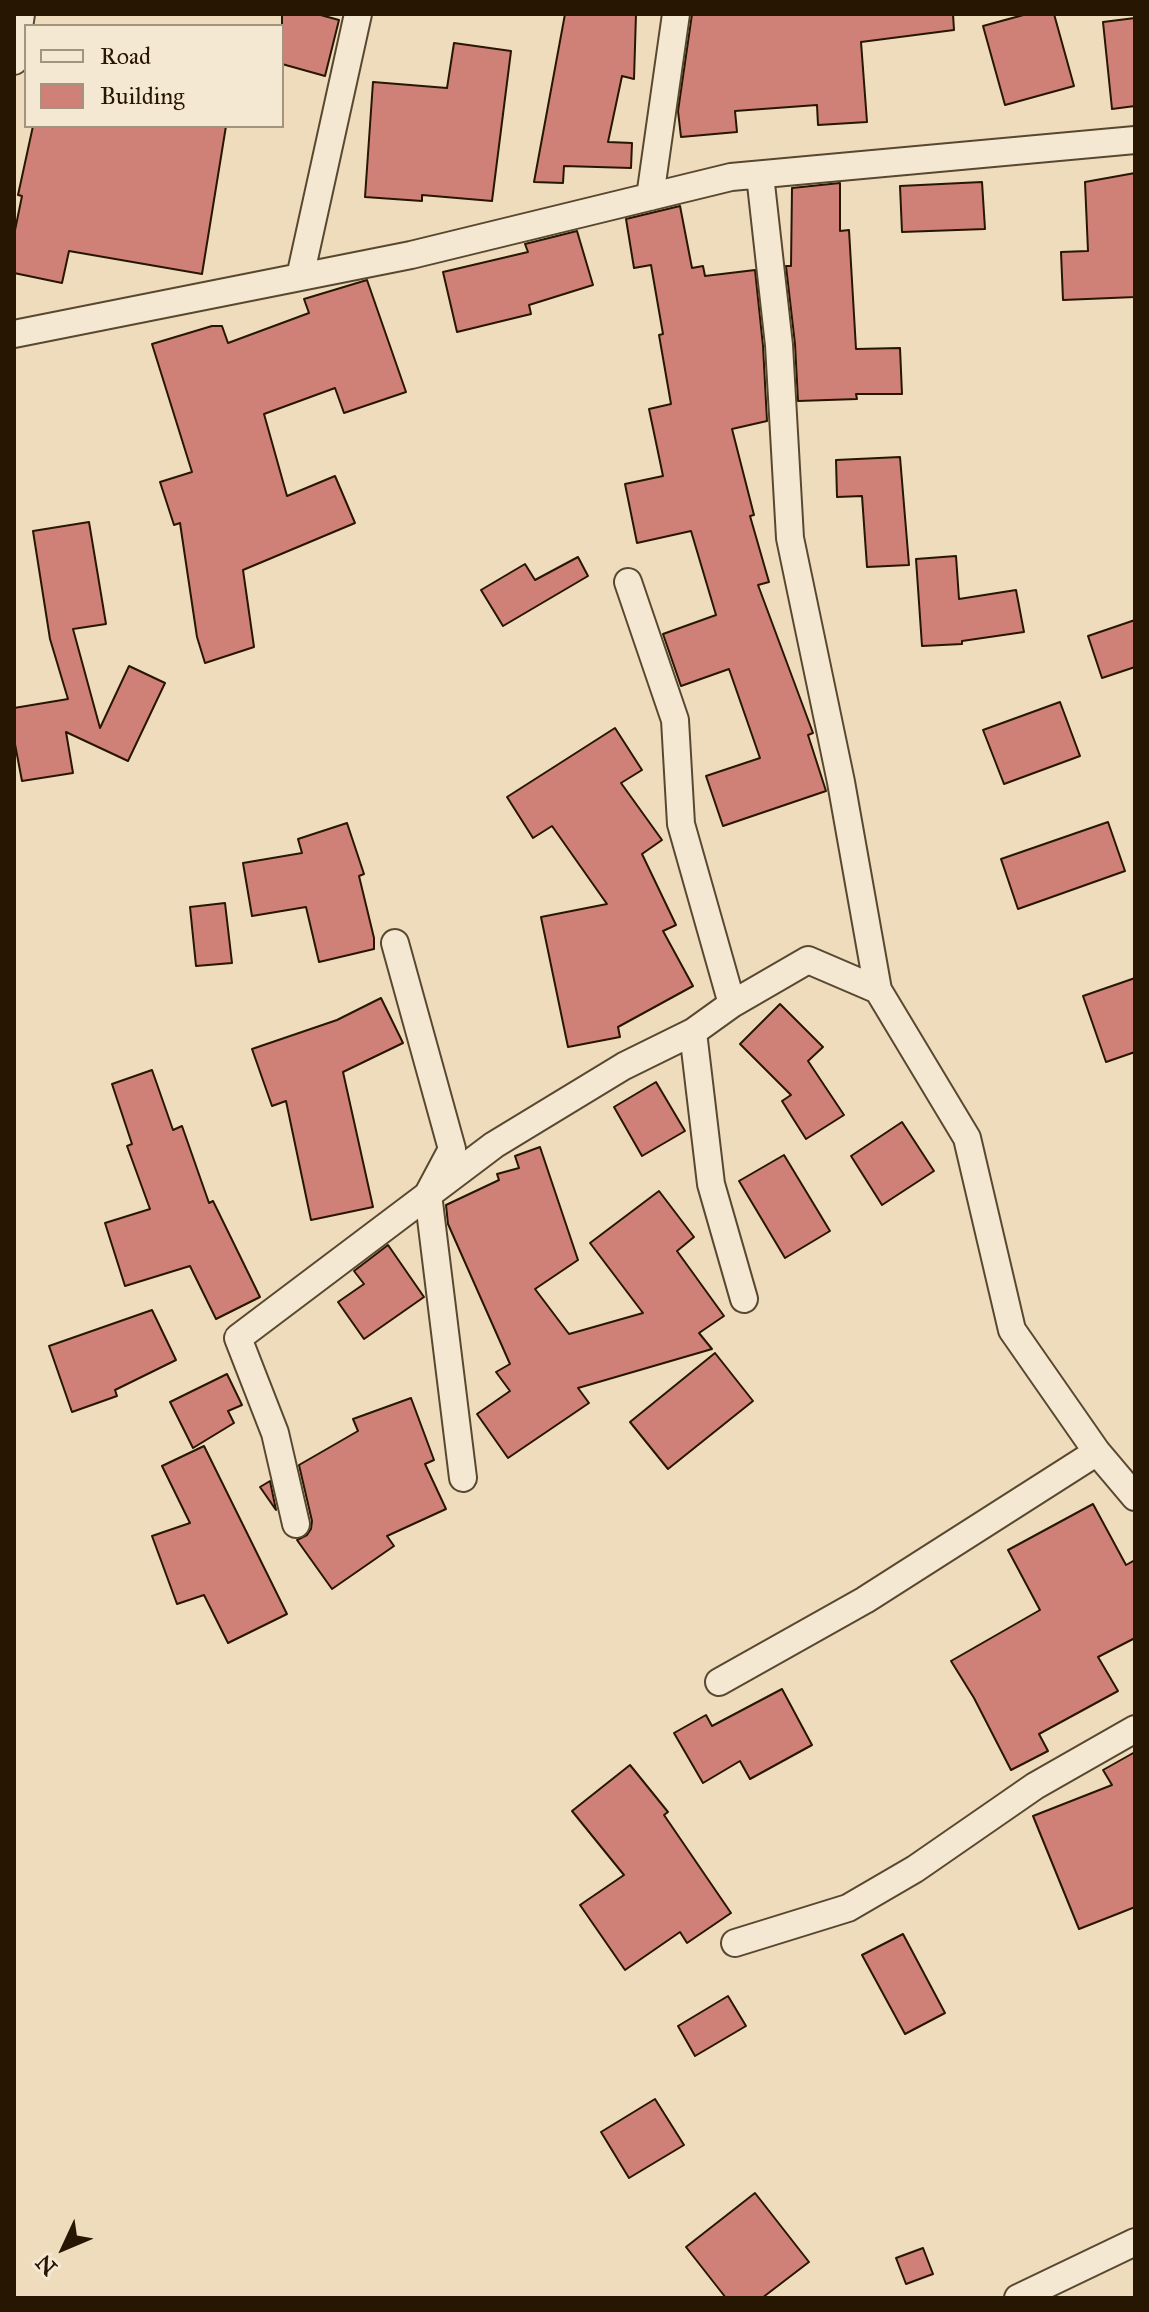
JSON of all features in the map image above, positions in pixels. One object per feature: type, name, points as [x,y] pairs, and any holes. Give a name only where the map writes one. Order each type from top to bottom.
[{"type":"street","points":[[14,61],[21,14]]},
{"type":"street","points":[[300,277],[358,14]]},
{"type":"street","points":[[650,197],[676,14]]},
{"type":"street","points":[[14,334],[411,255],[731,177],[1135,140]]},
{"type":"street","points":[[760,175],[779,345],[790,538],[841,782],[878,990],[967,1138],[1012,1330],[1097,1452],[1135,1497]]},
{"type":"street","points":[[628,582],[675,720],[681,824],[732,1004]]},
{"type":"street","points":[[395,943],[452,1149],[428,1194],[463,1478]]},
{"type":"street","points":[[296,1524],[275,1433],[238,1338],[507,1137],[624,1066],[693,1032],[732,1004],[808,960],[878,990]]},
{"type":"street","points":[[693,1032],[711,1184],[744,1299]]},
{"type":"street","points":[[719,1682],[865,1600],[1097,1452]]},
{"type":"street","points":[[735,1943],[848,1908],[915,1869],[1035,1786],[1135,1729]]},
{"type":"street","points":[[1018,2298],[1135,2242]]},
{"type":"building","points":[[282,14],[317,14],[339,20],[325,76],[284,65]]},
{"type":"building","points":[[565,14],[636,14],[634,79],[622,76],[608,142],[632,143],[631,168],[564,166],[563,183],[534,182]]},
{"type":"building","points":[[692,14],[953,14],[954,30],[861,42],[867,122],[818,125],[817,105],[735,111],[737,132],[681,137],[678,111]]},
{"type":"building","points":[[1027,14],[1054,14],[1074,86],[1005,105],[983,26]]},
{"type":"building","points":[[1135,18],[1135,106],[1112,109],[1103,22]]},
{"type":"building","points":[[454,43],[511,51],[492,201],[422,195],[422,201],[365,197],[373,82],[447,88]]},
{"type":"building","points":[[33,128],[226,128],[202,274],[69,251],[62,283],[14,273],[14,235],[22,196],[18,195]]},
{"type":"building","points":[[1135,173],[1135,297],[1063,300],[1061,252],[1088,251],[1085,182]]},
{"type":"building","points":[[982,182],[985,229],[902,232],[900,186]]},
{"type":"building","points":[[840,183],[840,231],[849,230],[856,349],[900,348],[902,394],[856,394],[857,399],[798,401],[786,266],[791,266],[792,188]]},
{"type":"building","points":[[680,206],[692,268],[703,266],[705,276],[755,270],[767,421],[732,429],[754,515],[750,516],[769,582],[758,585],[813,733],[808,735],[826,791],[723,826],[706,776],[760,758],[729,669],[681,686],[663,634],[716,615],[691,531],[637,543],[625,484],[663,476],[649,409],[671,404],[651,265],[634,268],[626,219]]},
{"type":"building","points":[[577,231],[593,285],[529,305],[531,314],[457,332],[443,272],[528,252],[525,244]]},
{"type":"building","points":[[367,280],[406,392],[344,413],[335,388],[264,414],[287,496],[335,476],[355,523],[243,570],[254,647],[205,663],[197,637],[180,523],[174,525],[160,482],[192,472],[152,344],[212,326],[222,326],[228,343],[309,313],[304,299]]},
{"type":"building","points":[[900,457],[909,565],[867,567],[862,496],[837,497],[836,460]]},
{"type":"building","points":[[89,522],[106,624],[73,629],[100,728],[129,666],[165,683],[128,761],[66,732],[73,773],[22,781],[14,739],[14,708],[68,699],[50,639],[33,531]]},
{"type":"building","points":[[956,556],[959,599],[1016,590],[1024,632],[962,641],[962,644],[922,646],[916,559]]},
{"type":"building","points":[[578,557],[588,576],[503,626],[481,590],[525,564],[535,580]]},
{"type":"building","points":[[1135,620],[1135,667],[1102,678],[1088,636]]},
{"type":"building","points":[[1060,702],[1080,756],[1004,784],[983,730]]},
{"type":"building","points":[[615,728],[642,770],[621,783],[662,840],[642,854],[676,925],[663,931],[693,986],[618,1027],[620,1037],[568,1047],[541,917],[607,904],[552,826],[533,838],[507,797]]},
{"type":"building","points":[[1108,822],[1125,871],[1018,909],[1001,859]]},
{"type":"building","points":[[347,823],[364,874],[359,876],[374,949],[319,962],[306,907],[252,916],[243,863],[302,853],[298,839]]},
{"type":"building","points":[[225,903],[232,963],[196,966],[190,907]]},
{"type":"building","points":[[1135,978],[1135,1052],[1106,1062],[1083,996]]},
{"type":"building","points":[[381,998],[403,1043],[343,1072],[373,1207],[311,1220],[286,1101],[272,1106],[252,1049],[337,1020]]},
{"type":"building","points":[[780,1004],[823,1047],[808,1061],[844,1115],[806,1139],[782,1101],[791,1095],[740,1044]]},
{"type":"building","points":[[152,1070],[173,1130],[182,1126],[209,1203],[213,1201],[260,1297],[216,1319],[190,1266],[125,1286],[105,1223],[150,1209],[127,1146],[132,1144],[112,1084]]},
{"type":"building","points":[[656,1082],[685,1131],[642,1156],[614,1107]]},
{"type":"building","points":[[902,1122],[934,1171],[882,1205],[851,1156]]},
{"type":"building","points":[[540,1147],[578,1260],[535,1289],[569,1334],[643,1313],[590,1243],[659,1191],[694,1237],[677,1251],[724,1316],[699,1333],[712,1349],[578,1388],[589,1403],[508,1458],[477,1414],[510,1391],[496,1372],[510,1364],[448,1224],[446,1205],[499,1180],[497,1174],[519,1168],[515,1156]]},
{"type":"building","points":[[784,1155],[830,1231],[785,1258],[739,1181]]},
{"type":"building","points":[[388,1245],[424,1297],[364,1339],[338,1302],[364,1284],[354,1271]]},
{"type":"building","points":[[152,1310],[176,1360],[115,1390],[117,1396],[72,1412],[49,1346]]},
{"type":"building","points":[[715,1353],[753,1401],[668,1469],[630,1422]]},
{"type":"building","points":[[227,1374],[242,1405],[228,1411],[234,1423],[193,1448],[170,1402]]},
{"type":"building","points":[[411,1398],[434,1460],[425,1464],[446,1509],[387,1536],[394,1546],[332,1589],[297,1540],[307,1535],[312,1521],[299,1465],[358,1431],[353,1419]]},
{"type":"building","points":[[204,1446],[287,1614],[228,1643],[204,1595],[177,1604],[152,1536],[190,1523],[162,1466]]},
{"type":"building","points":[[270,1481],[276,1510],[260,1487]]},
{"type":"building","points":[[1093,1504],[1126,1565],[1135,1560],[1135,1638],[1098,1657],[1118,1691],[1039,1734],[1048,1751],[1011,1770],[951,1661],[1040,1610],[1008,1550]]},
{"type":"building","points":[[782,1689],[812,1745],[750,1779],[740,1761],[703,1783],[674,1733],[706,1715],[712,1726]]},
{"type":"building","points":[[1135,1752],[1135,1907],[1079,1929],[1033,1816],[1112,1785],[1103,1770]]},
{"type":"building","points":[[630,1765],[668,1812],[664,1815],[731,1913],[687,1943],[680,1932],[625,1970],[580,1905],[624,1875],[572,1811]]},
{"type":"building","points":[[903,1934],[945,2013],[905,2034],[862,1955]]},
{"type":"building","points":[[728,1996],[746,2026],[695,2056],[678,2026]]},
{"type":"building","points":[[655,2099],[684,2145],[629,2178],[601,2132]]},
{"type":"building","points":[[755,2193],[809,2262],[762,2298],[726,2298],[686,2247]]},
{"type":"building","points":[[923,2248],[933,2274],[906,2284],[896,2258]]}]
